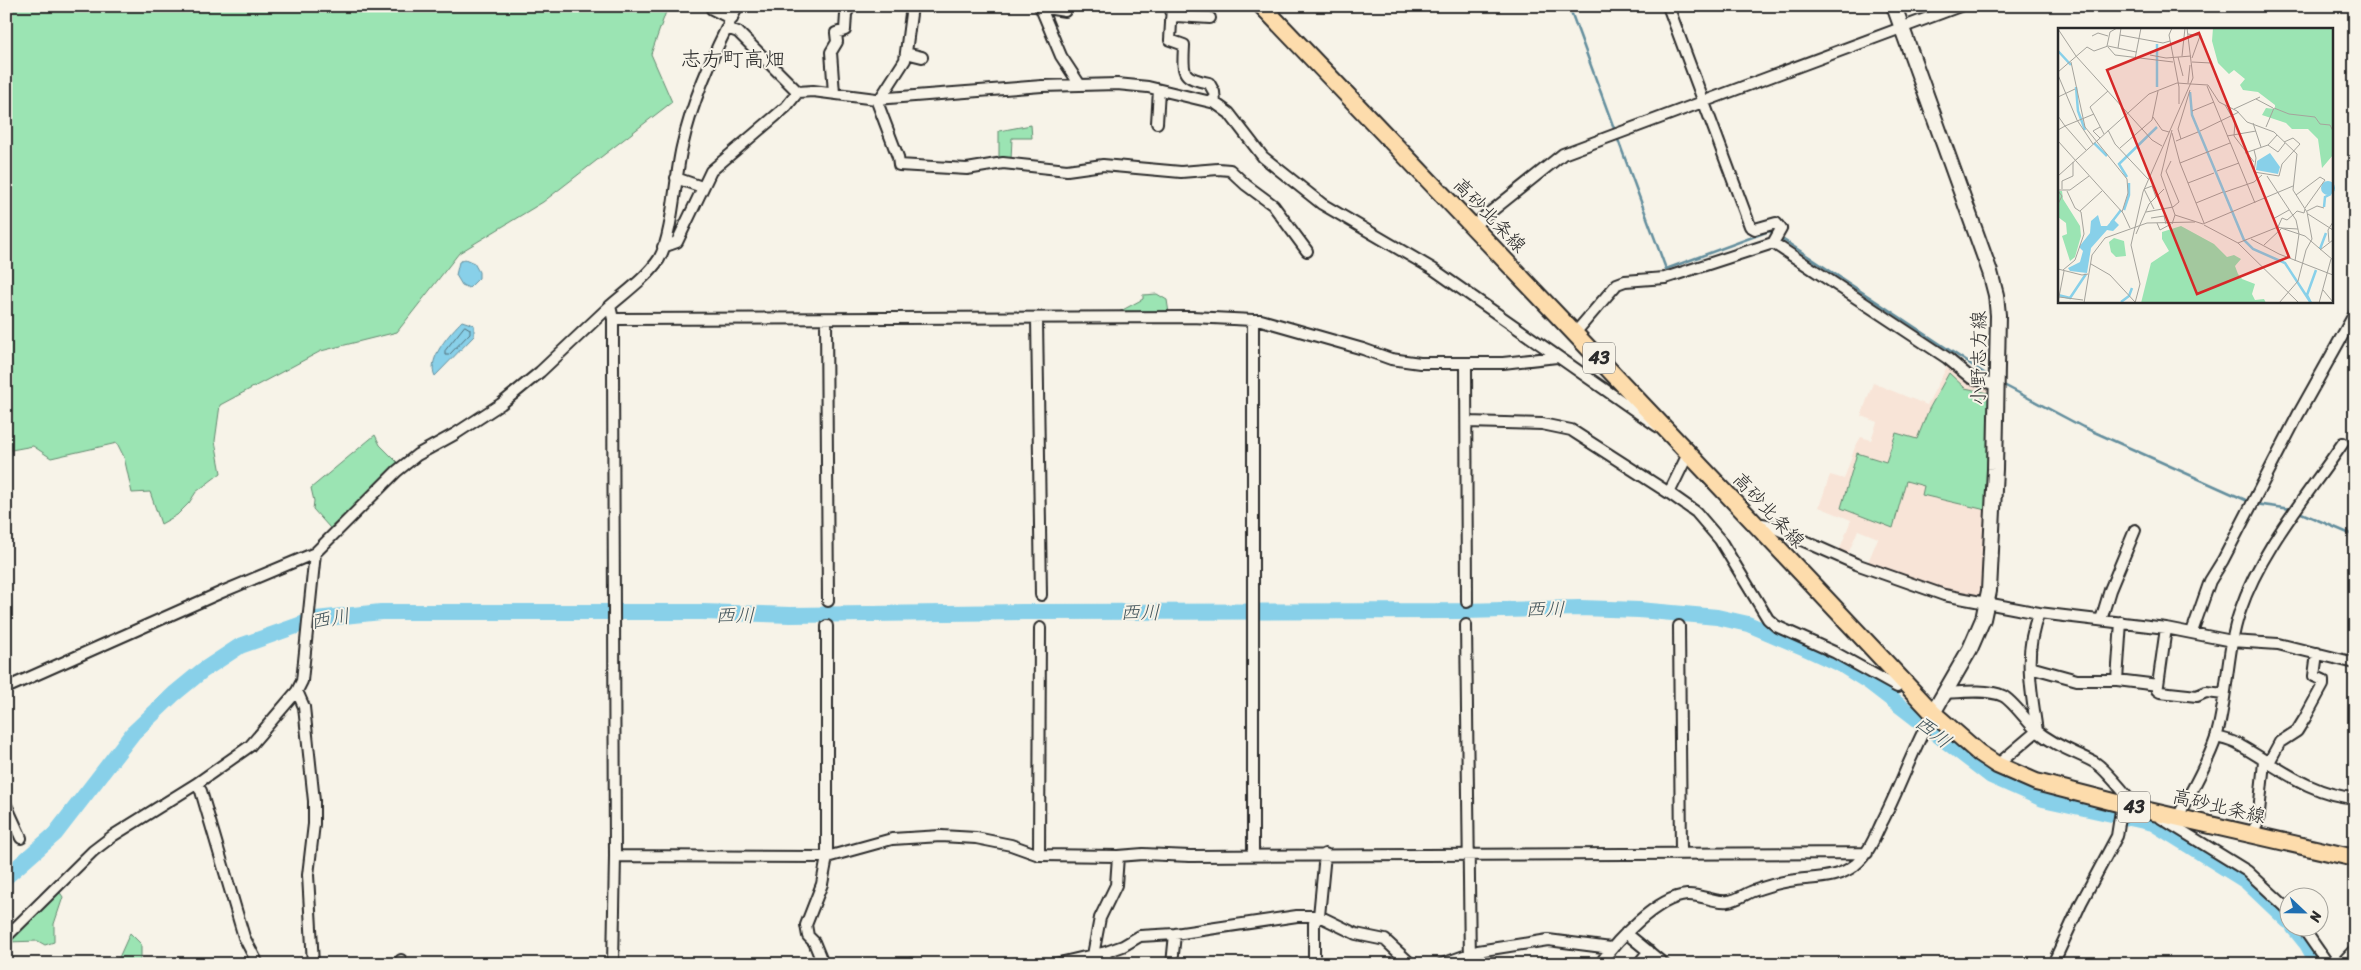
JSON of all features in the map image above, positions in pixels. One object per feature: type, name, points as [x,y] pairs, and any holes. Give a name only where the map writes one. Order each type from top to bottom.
[{"type":"main road","name":"高砂北条線","points":[[1262,6],[1675,437],[1757,528],[1904,682],[1931,717],[1997,765],[2036,782],[2132,808],[2355,858]]},
{"type":"main road","name":"小野志方線","points":[[1894,6],[1990,272],[1996,295],[1998,315],[1998,379],[1992,533],[1987,604],[1970,649],[1931,717]]},
{"type":"street","points":[[712,6],[712,9],[729,23],[798,92],[834,93],[878,99],[1117,84],[1159,90],[1215,103],[1229,113],[1263,157],[1322,204],[1433,269],[1642,417],[1675,437]]},
{"type":"street","points":[[6,688],[214,596],[315,554],[397,471],[417,455],[455,434],[501,404],[540,372],[651,268],[659,258],[663,247],[689,116],[702,81],[738,6]]},
{"type":"street","points":[[834,93],[831,52],[838,42],[836,33],[845,30],[846,14],[850,6]]},
{"type":"street","points":[[878,99],[905,60],[912,6]]},
{"type":"street","points":[[1040,6],[1064,11],[1065,6]]},
{"type":"street","points":[[1040,6],[1061,56],[1080,85]]},
{"type":"street","points":[[1172,6],[1170,40],[1184,45],[1183,68],[1185,74],[1191,79],[1210,83],[1214,92],[1215,103]]},
{"type":"street","points":[[1575,333],[1617,284],[1625,281],[1665,278],[1773,243],[1781,229],[1776,223],[1755,229],[1750,226],[1668,6]]},
{"type":"street","points":[[1473,226],[1563,154],[1960,6]]},
{"type":"street","points":[[1171,18],[1176,16],[1210,18]]},
{"type":"street","points":[[906,53],[922,56]]},
{"type":"street","points":[[1156,123],[1159,90]]},
{"type":"street","points":[[663,247],[677,242],[711,171],[786,107],[798,92]]},
{"type":"street","points":[[878,99],[898,157],[898,165],[967,169],[1003,163],[1067,170],[1103,164],[1181,172],[1230,170],[1246,185],[1273,205],[1307,251]]},
{"type":"street","points":[[676,178],[702,187]]},
{"type":"street","points":[[1773,243],[1947,358],[1971,378],[1998,379]]},
{"type":"street","points":[[610,306],[613,319],[615,856],[613,964]]},
{"type":"street","points":[[2192,632],[2210,581],[2355,312]]},
{"type":"street","points":[[613,319],[1192,317],[1261,320],[1363,349],[1390,359],[1420,363],[1466,364],[1556,357]]},
{"type":"street","points":[[826,319],[828,601]]},
{"type":"street","points":[[1037,319],[1041,595]]},
{"type":"street","points":[[1253,320],[1253,854]]},
{"type":"street","points":[[1466,364],[1467,602]]},
{"type":"street","points":[[1467,422],[1542,424],[1571,430],[1696,512],[1720,540],[1768,619],[1776,626],[1834,652],[1897,688],[1904,682]]},
{"type":"street","points":[[2178,817],[2209,756],[2216,737],[2232,641],[2251,583],[2274,543],[2343,443]]},
{"type":"street","points":[[1669,493],[1689,452]]},
{"type":"street","points":[[1757,528],[1762,524],[1768,525],[1812,547],[1889,577],[1944,595],[2039,613],[2166,628],[2232,641],[2278,644],[2355,663]]},
{"type":"street","points":[[2101,620],[2110,590],[2135,530]]},
{"type":"street","points":[[6,937],[93,851],[114,835],[196,784],[250,746],[296,691],[302,680],[315,554]]},
{"type":"street","points":[[2037,731],[2028,675],[2032,629],[2039,613]]},
{"type":"street","points":[[2117,680],[2121,622]]},
{"type":"street","points":[[1466,625],[1469,959]]},
{"type":"street","points":[[823,964],[814,942],[808,936],[806,925],[822,884],[827,857],[828,626]]},
{"type":"street","points":[[1679,626],[1681,853]]},
{"type":"street","points":[[1039,855],[1040,628]]},
{"type":"street","points":[[2166,628],[2157,690],[2160,692],[2197,696],[2206,692],[2224,694]]},
{"type":"street","points":[[2251,834],[2258,822],[2266,763],[2280,742],[2297,731],[2323,685],[2323,680],[2314,676],[2317,653]]},
{"type":"street","points":[[2030,667],[2077,680],[2117,680],[2158,685]]},
{"type":"street","points":[[296,691],[304,707],[314,801],[314,824],[308,875],[313,964]]},
{"type":"street","points":[[1946,692],[1970,691],[2002,695],[2012,703],[2018,712],[2037,731],[2068,751],[2096,763],[2132,808],[2247,871],[2278,900]]},
{"type":"street","points":[[1600,964],[1611,948],[1626,933],[1666,900],[1675,896],[1690,895],[1713,901],[1730,901],[1752,891],[1790,881],[1840,874],[1854,866],[1866,853],[1900,787],[1931,717]]},
{"type":"street","points":[[1997,765],[2037,731]]},
{"type":"street","points":[[2216,737],[2240,745],[2266,763],[2335,797],[2355,798]]},
{"type":"street","points":[[196,784],[200,791],[244,937],[258,964]]},
{"type":"street","points":[[6,805],[21,838]]},
{"type":"street","points":[[2053,964],[2081,903],[2117,836],[2119,822],[2132,808]]},
{"type":"street","points":[[615,856],[827,857],[892,839],[941,836],[984,840],[1011,845],[1039,855],[1866,853]]},
{"type":"street","points":[[1314,964],[1314,923],[1319,916],[1326,854]]},
{"type":"street","points":[[1093,955],[1100,918],[1116,885],[1118,856]]},
{"type":"street","points":[[1055,964],[1106,952],[1123,946],[1140,936],[1175,934],[1250,922],[1319,916],[1356,934],[1385,940],[1412,964]]},
{"type":"street","points":[[1626,933],[1664,964]]},
{"type":"street","points":[[1172,964],[1175,934]]},
{"type":"street","points":[[2310,938],[2328,964]]},
{"type":"street","points":[[1442,964],[1548,940],[1611,948]]},
{"type":"street","points":[[2341,964],[2355,949]]},
{"type":"street","points":[[1640,962],[1649,951]]},
{"type":"street","points":[[1105,964],[1106,952]]},
{"type":"shaded area","points":[[1949,363],[1964,376],[1968,383],[1994,388],[1985,599],[1952,592],[1868,562],[1878,538],[1858,530],[1848,554],[1839,551],[1851,520],[1819,507],[1830,475],[1844,479],[1855,447],[1861,437],[1871,440],[1877,422],[1861,416],[1873,383],[1927,405]]},
{"type":"green space","points":[[6,6],[668,6],[651,54],[672,102],[543,202],[459,253],[397,332],[321,351],[220,405],[215,441],[221,473],[196,492],[189,503],[177,515],[161,524],[150,492],[132,493],[124,457],[117,443],[51,458],[33,446],[6,451]]},
{"type":"green space","points":[[1031,125],[1032,138],[1012,138],[1011,160],[999,159],[999,131]]},
{"type":"green space","points":[[1157,294],[1167,300],[1169,313],[1117,313],[1143,299],[1143,295]]},
{"type":"green space","points":[[1949,373],[1965,388],[1989,393],[1986,510],[1922,495],[1924,486],[1906,481],[1893,528],[1841,508],[1857,453],[1886,462],[1896,433],[1917,439],[1929,409]]},
{"type":"green space","points":[[375,435],[380,445],[399,464],[330,528],[313,509],[314,501],[311,488]]},
{"type":"green space","points":[[59,891],[63,897],[54,924],[54,942],[45,945],[38,941],[8,942]]},
{"type":"green space","points":[[130,933],[141,944],[141,956],[138,964],[120,964],[117,962]]},
{"type":"water","points":[[465,259],[474,263],[479,272],[479,278],[469,288],[462,285],[456,275],[459,262]]},
{"type":"water","points":[[462,321],[474,325],[474,336],[435,376],[433,369],[437,354],[446,339]]},
{"type":"waterway","points":[[1569,6],[1615,131]]},
{"type":"waterway","points":[[1617,137],[1666,269],[1769,231],[1774,234]]},
{"type":"waterway","points":[[1779,237],[1993,379]]},
{"type":"waterway","points":[[2002,384],[2083,427],[2250,502]]},
{"type":"waterway","points":[[2255,504],[2291,509]]},
{"type":"waterway","points":[[2299,512],[2355,536]]},
{"type":"waterway","name":"西川","points":[[6,877],[55,834],[133,733],[174,694],[202,671],[240,646],[316,619],[381,612],[702,612],[790,615],[1023,612],[1465,611],[1580,608],[1639,610],[1717,617],[1748,624],[1805,648],[1842,665],[1869,682],[1991,776],[2043,799],[2153,823],[2246,881],[2278,911]]},
{"type":"waterway","name":"西川","points":[[2302,938],[2318,964]]},
{"type":"district","name":"志方町高畑","points":[[733,59]]}]
